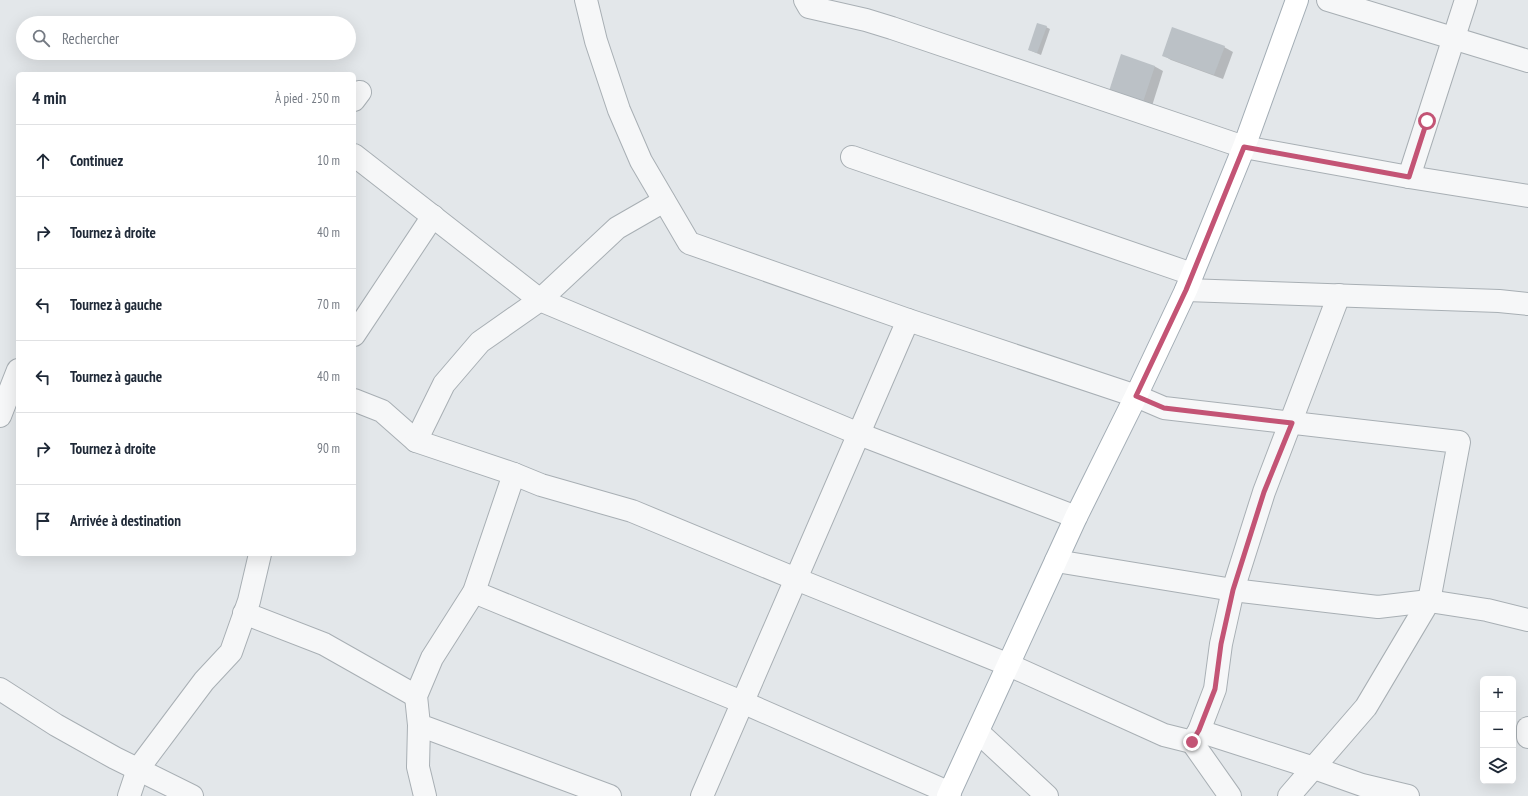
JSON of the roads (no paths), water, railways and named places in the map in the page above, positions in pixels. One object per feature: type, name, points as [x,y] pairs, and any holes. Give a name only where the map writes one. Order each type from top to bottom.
[{"type":"main road","points":[[949,795],[1076,517],[1136,396],[1189,282],[1244,147],[1297,0]]},
{"type":"street","points":[[586,0],[596,41],[619,110],[641,161],[689,243],[908,320],[1136,396],[1164,408],[1459,442],[1430,601],[1366,707],[1289,796]]},
{"type":"street","points":[[805,0],[809,7],[866,20],[885,26],[1244,147],[1409,177],[1528,196]]},
{"type":"street","points":[[1328,0],[1528,61]]},
{"type":"street","points":[[1409,177],[1466,0]]},
{"type":"street","points":[[356,157],[540,300],[859,434],[1076,517]]},
{"type":"street","points":[[852,157],[1189,282],[1339,295],[1499,301],[1528,304]]},
{"type":"street","points":[[416,442],[444,384],[480,342],[540,300],[617,228],[664,202]]},
{"type":"street","points":[[356,332],[433,216]]},
{"type":"street","points":[[1195,736],[1215,689],[1221,644],[1233,590],[1264,492],[1292,423],[1339,295]]},
{"type":"street","points":[[702,796],[908,320]]},
{"type":"street","points":[[0,416],[16,375]]},
{"type":"street","points":[[356,401],[382,411],[416,442],[514,474],[541,485],[632,511],[1009,665],[1164,736],[1195,736],[1314,768],[1362,785],[1408,796]]},
{"type":"street","points":[[425,796],[418,767],[419,725],[416,696],[432,658],[474,592],[514,474]]},
{"type":"street","points":[[129,796],[138,769],[204,681],[231,652],[244,613],[259,556]]},
{"type":"street","points":[[1056,562],[1233,590],[1378,607],[1430,601],[1487,610],[1528,620]]},
{"type":"street","points":[[474,592],[742,702],[949,795]]},
{"type":"street","points":[[244,613],[324,644],[416,696]]},
{"type":"street","points":[[0,689],[56,725],[115,758],[192,796]]},
{"type":"street","points":[[419,725],[610,796]]},
{"type":"street","points":[[1528,728],[1528,737]]},
{"type":"street","points":[[978,732],[1047,796]]},
{"type":"street","points":[[1195,736],[1230,796]]}]
